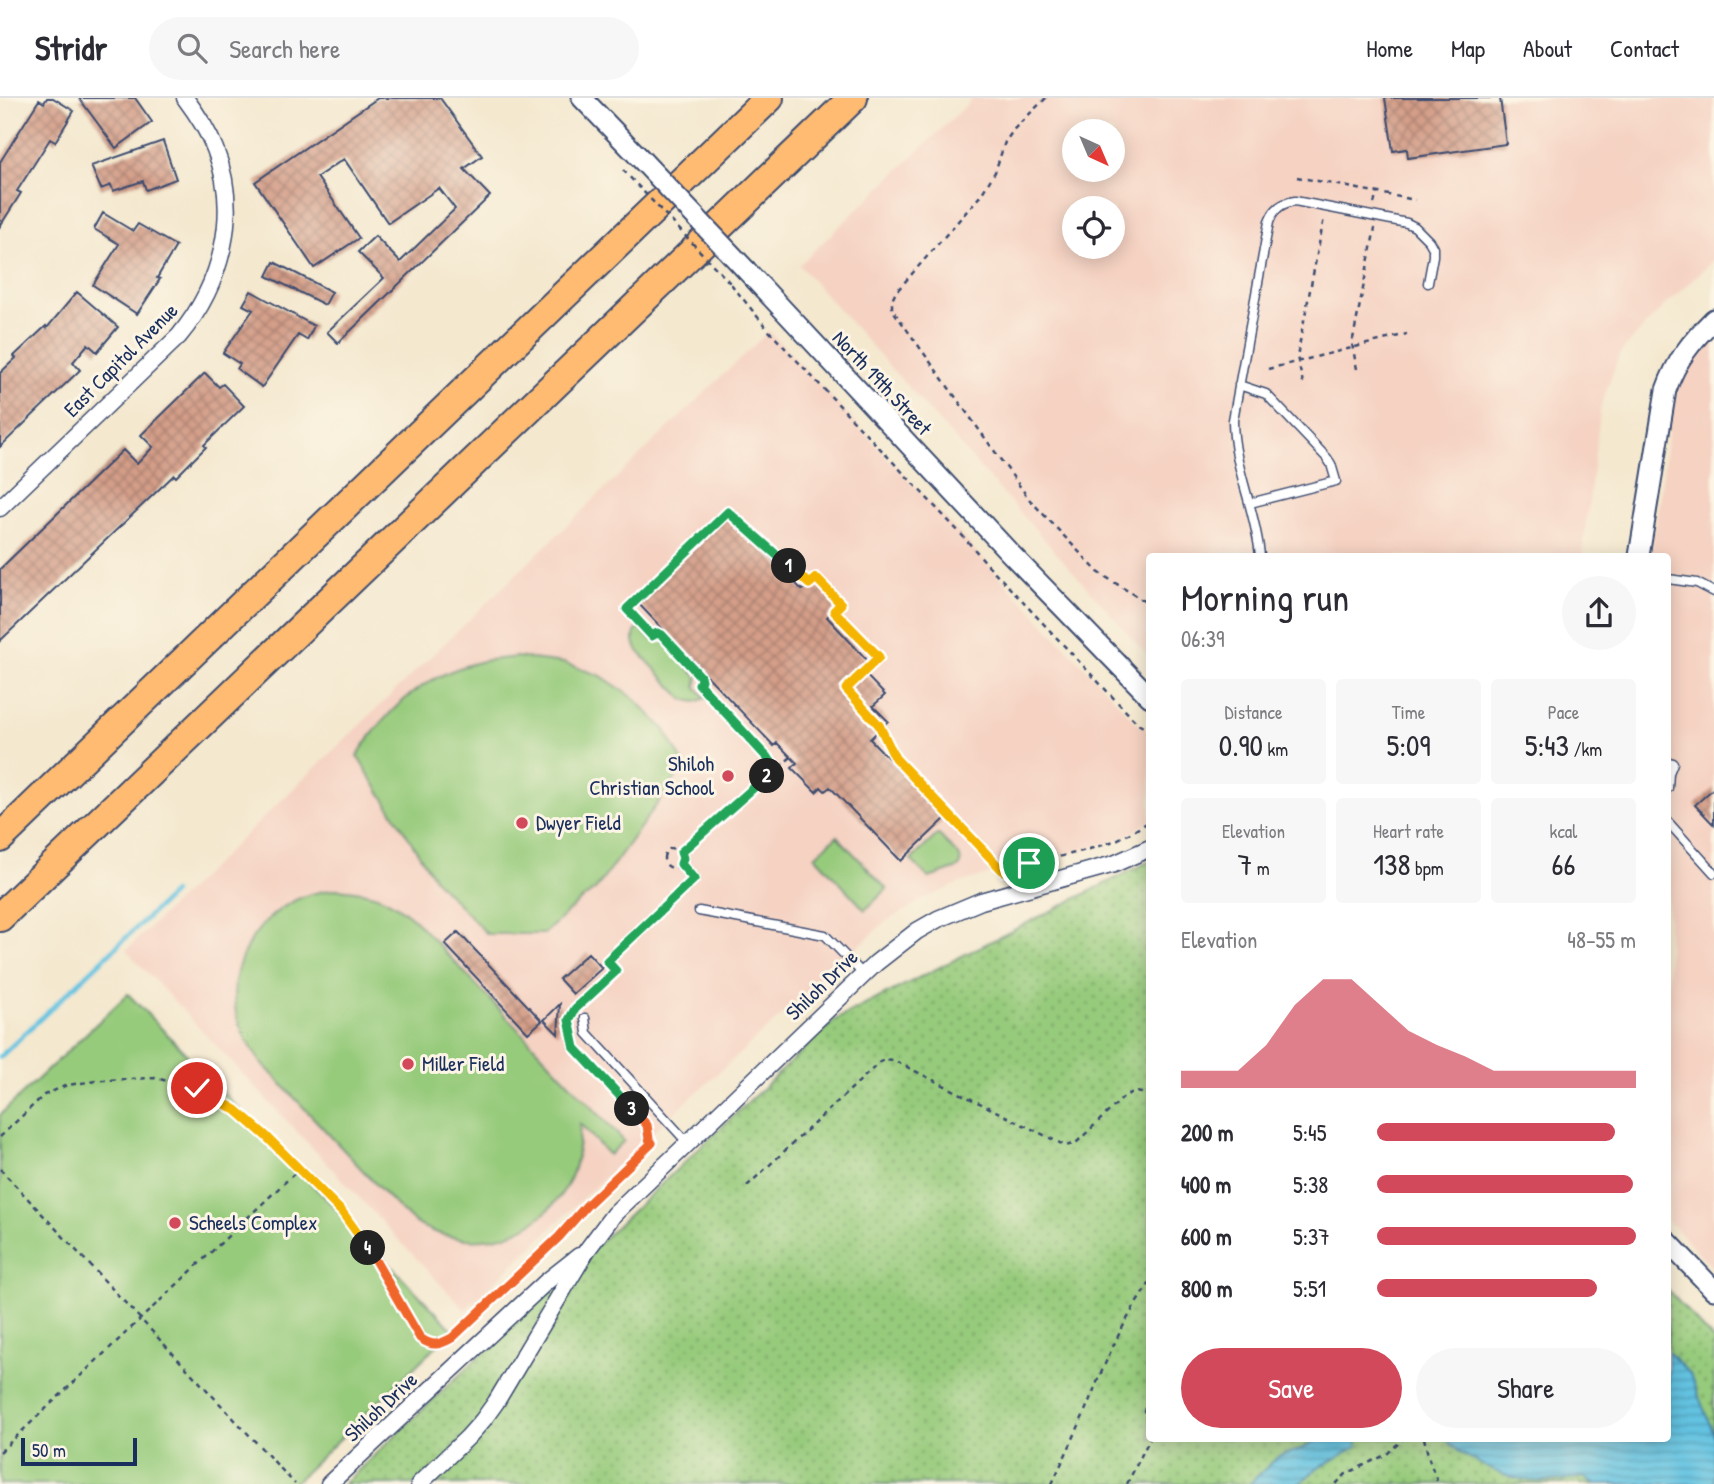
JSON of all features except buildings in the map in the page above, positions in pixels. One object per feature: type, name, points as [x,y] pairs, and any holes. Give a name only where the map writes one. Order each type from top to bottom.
[{"type":"highway","points":[[0,838],[769,98]]},
{"type":"highway","points":[[0,917],[853,98]]},
{"type":"street","name":"East Capitol Avenue","points":[[0,508],[179,337],[191,322],[211,286],[223,247],[227,205],[221,167],[209,136],[186,98]]},
{"type":"street","name":"North 19th Street","points":[[582,98],[1001,543],[1146,693]]},
{"type":"street","points":[[1639,553],[1666,390],[1683,354],[1714,319]]},
{"type":"street","name":"Shiloh Drive","points":[[419,1484],[483,1420],[496,1402],[587,1250],[614,1214],[896,946],[938,919],[981,901],[1114,864],[1146,850]]},
{"type":"street","points":[[1671,1245],[1714,1290]]},
{"type":"street","name":"Shiloh Drive","points":[[329,1484],[546,1282],[587,1250]]},
{"type":"lane","points":[[1260,553],[1233,433],[1233,420],[1269,222],[1273,213],[1280,206],[1295,201],[1407,223],[1415,227],[1433,248],[1428,283]]},
{"type":"lane","points":[[1239,385],[1266,394],[1327,458],[1336,481],[1250,503]]},
{"type":"lane","points":[[1671,579],[1697,583],[1714,592]]},
{"type":"lane","points":[[1671,825],[1714,873]]},
{"type":"lane","points":[[699,911],[825,935],[864,975]]},
{"type":"lane","points":[[585,1018],[587,1033],[687,1142]]},
{"type":"path","points":[[1046,98],[1004,142],[997,167],[986,188],[896,292],[892,309],[1029,499],[1098,572],[1146,602]]},
{"type":"path","points":[[623,170],[989,566],[1146,728]]},
{"type":"path","points":[[1297,177],[1415,200]]},
{"type":"path","points":[[1357,369],[1353,348],[1376,225],[1374,207],[1377,193]]},
{"type":"path","points":[[1303,383],[1297,357],[1325,207]]},
{"type":"path","points":[[1268,369],[1407,334]]},
{"type":"path","points":[[777,768],[699,684],[700,676],[662,635],[657,633],[652,636],[627,609],[728,512],[809,584],[816,578],[841,604],[834,611],[879,657],[846,689],[879,725],[895,758],[1003,871],[1110,843],[1146,824]]},
{"type":"path","points":[[681,852],[791,757]]},
{"type":"path","points":[[670,849],[681,852],[681,864],[672,868],[667,865],[665,854],[670,849]]},
{"type":"path","points":[[0,1137],[44,1095],[66,1085],[155,1078],[197,1088],[236,1110],[342,1212],[374,1256],[420,1338],[428,1344],[440,1344],[452,1338],[559,1237],[587,1205],[652,1143],[647,1125],[575,1048],[569,1020],[575,1009],[616,971],[607,961],[694,879],[681,864]]},
{"type":"path","points":[[747,1186],[886,1059],[893,1060],[1066,1146],[1076,1143],[1126,1095],[1134,1092],[1146,1094]]},
{"type":"path","points":[[0,1169],[295,1484]]},
{"type":"path","points":[[0,1452],[299,1169]]},
{"type":"path","points":[[1052,1484],[1114,1344],[1146,1289]]},
{"type":"path","points":[[1127,1484],[1148,1442]]},
{"type":"path","points":[[1336,1484],[1346,1474],[1387,1454],[1400,1442]]},
{"type":"path","points":[[1425,1442],[1438,1484]]},
{"type":"shaded area","points":[[974,98],[1714,98],[1714,260],[1664,306],[1620,353],[1601,405],[1582,553],[1146,553],[1146,654],[799,265]]},
{"type":"shaded area","points":[[1714,330],[1714,1269],[1671,1224],[1671,553],[1651,553],[1670,417],[1684,368]]},
{"type":"shaded area","name":"Shiloh Christian School","points":[[769,331],[1138,724],[1146,729],[1146,824],[1110,843],[960,883],[924,899],[884,923],[643,1141],[465,1310],[126,950]]},
{"type":"green space","points":[[639,627],[651,639],[659,636],[698,678],[696,687],[706,698],[695,702],[683,699],[637,650],[634,638]]},
{"type":"green space","name":"Dwyer Field","points":[[516,657],[564,663],[601,676],[634,698],[664,729],[685,765],[596,889],[544,934],[487,934],[436,881],[357,756],[394,709],[424,685],[459,668],[484,661]]},
{"type":"green space","points":[[938,834],[960,857],[961,865],[929,878],[911,860]]},
{"type":"green space","points":[[837,836],[887,889],[865,910],[815,856]]},
{"type":"green space","points":[[1146,863],[1146,1442],[1671,1442],[1671,1293],[1714,1341],[1714,1484],[344,1484],[835,1020]]},
{"type":"green space","points":[[337,889],[379,896],[414,919],[624,1141],[609,1155],[580,1124],[577,1158],[571,1177],[544,1214],[527,1226],[486,1239],[465,1239],[443,1235],[418,1224],[400,1210],[260,1061],[247,1041],[237,1018],[234,999],[235,980],[248,945],[272,915],[288,904],[309,895]]},
{"type":"green space","name":"Scheels Complex","points":[[128,994],[453,1330],[293,1484],[0,1484],[0,1115]]},
{"type":"water","points":[[1671,1355],[1690,1374],[1714,1435],[1714,1484],[1596,1484],[1583,1477],[1554,1481],[1528,1480],[1504,1475],[1449,1442],[1671,1442]]},
{"type":"water","points":[[1314,1442],[1357,1442],[1358,1446],[1314,1471],[1299,1484],[1249,1484],[1279,1456]]},
{"type":"waterway","points":[[0,1057],[173,893]]},
{"type":"place","name":"Shiloh Christian School","points":[[728,776]]},
{"type":"place","name":"Dwyer Field","points":[[522,823]]},
{"type":"place","name":"Miller Field","points":[[408,1064]]},
{"type":"place","name":"Scheels Complex","points":[[175,1223]]},
{"type":"route","points":[[197,1088],[236,1110],[342,1212],[374,1256],[420,1338],[428,1344],[440,1344],[452,1338],[559,1237],[587,1205],[652,1143],[647,1125],[575,1048],[569,1020],[575,1009],[616,971],[607,961],[694,879],[681,864],[681,852],[777,768],[699,684],[700,676],[662,635],[657,633],[652,636],[627,609],[728,512],[809,584],[816,578],[841,604],[834,611],[879,657],[846,689],[879,725],[895,758],[1003,871],[1029,863]]}]
